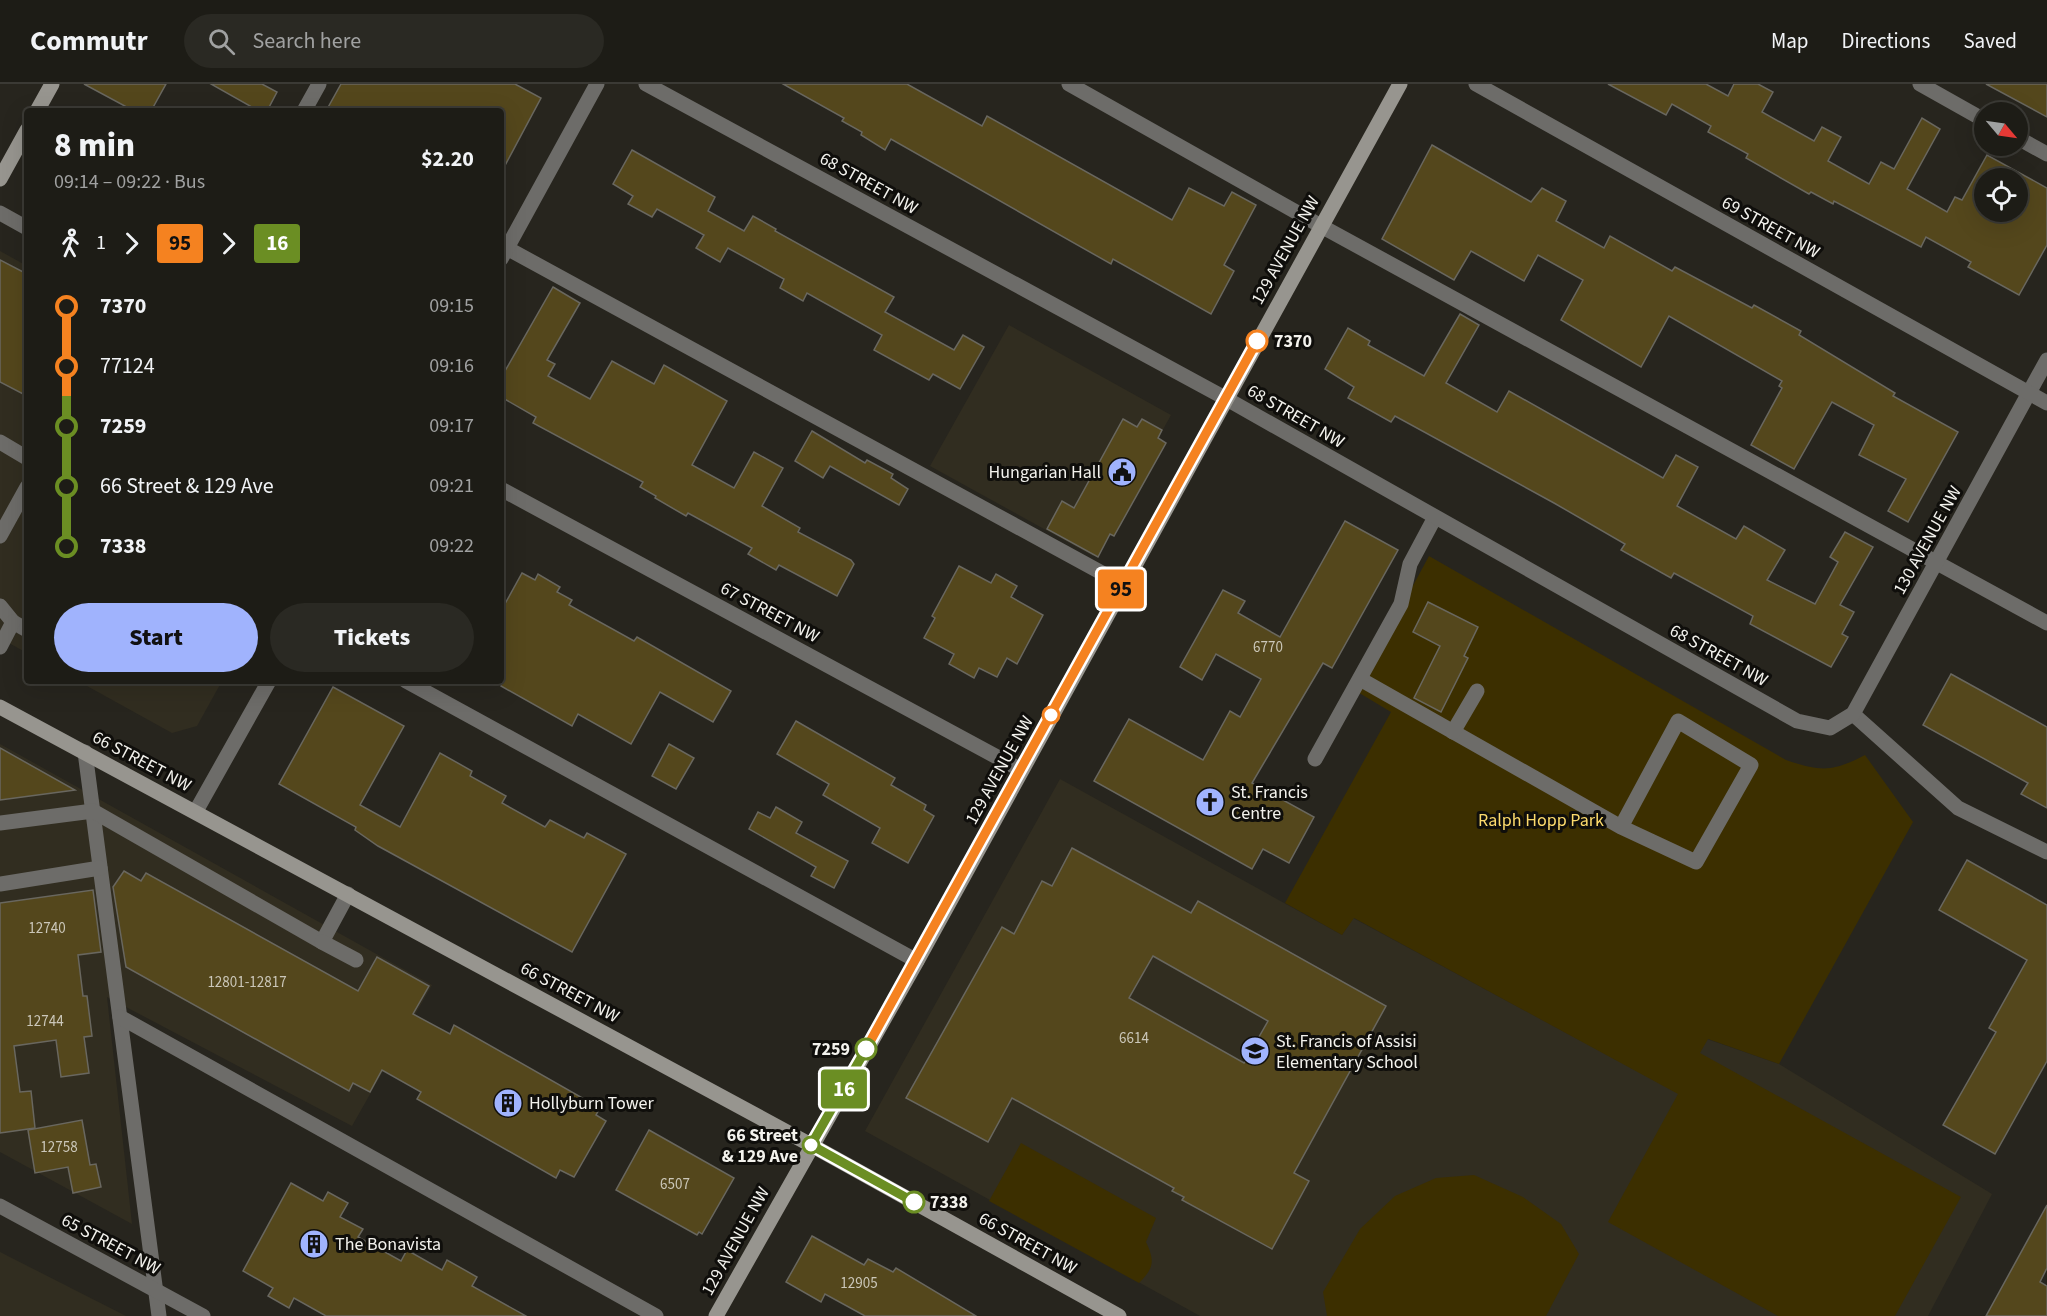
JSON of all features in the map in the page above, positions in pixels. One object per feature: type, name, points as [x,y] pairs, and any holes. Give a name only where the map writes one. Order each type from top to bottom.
[{"type":"street","points":[[39,108],[52,84]]},
{"type":"street","points":[[306,108],[319,84]]},
{"type":"street","points":[[504,249],[597,84]]},
{"type":"street","name":"68 STREET NW","points":[[646,84],[1225,398],[1434,519],[1797,721],[1830,728]]},
{"type":"street","points":[[1069,84],[1321,226],[2047,623]]},
{"type":"street","name":"129 AVENUE NW","points":[[716,1316],[917,961],[1225,398],[1400,84]]},
{"type":"street","name":"69 STREET NW","points":[[1476,84],[2047,403]]},
{"type":"street","points":[[1920,84],[1974,114]]},
{"type":"street","points":[[0,179],[24,135]]},
{"type":"street","points":[[2028,144],[2047,154]]},
{"type":"street","points":[[0,213],[24,226]]},
{"type":"street","points":[[504,252],[1124,585]]},
{"type":"street","name":"130 AVENUE NW","points":[[1830,728],[1853,714],[2047,360]]},
{"type":"street","points":[[0,442],[24,456]]},
{"type":"street","name":"67 STREET NW","points":[[504,491],[1021,770]]},
{"type":"street","points":[[0,536],[24,492]]},
{"type":"street","points":[[1315,759],[1401,604],[1410,564],[1434,519]]},
{"type":"street","points":[[0,606],[13,622],[24,628]]},
{"type":"street","points":[[0,647],[13,622]]},
{"type":"street","points":[[1360,679],[1621,827],[1696,862],[1751,765],[1678,721],[1621,827]]},
{"type":"street","points":[[196,811],[267,684]]},
{"type":"street","points":[[411,684],[917,961]]},
{"type":"street","points":[[1453,732],[1477,691]]},
{"type":"street","name":"66 STREET NW","points":[[0,707],[811,1145],[1119,1316]]},
{"type":"street","points":[[1853,714],[1958,808],[2047,852]]},
{"type":"street","points":[[85,752],[159,1316]]},
{"type":"street","points":[[0,822],[93,811],[356,960]]},
{"type":"street","points":[[0,884],[100,868]]},
{"type":"street","points":[[322,942],[348,894]]},
{"type":"street","points":[[120,1017],[656,1316]]},
{"type":"street","name":"65 STREET NW","points":[[0,1206],[203,1316]]},
{"type":"shaded area","points":[[0,251],[24,264],[24,651],[0,638]]},
{"type":"shaded area","points":[[1009,325],[1171,415],[1093,556],[930,466]]},
{"type":"shaded area","points":[[83,684],[220,684],[197,726],[172,733]]},
{"type":"shaded area","points":[[0,744],[432,985],[352,1126],[107,997],[132,1224],[0,1152]]},
{"type":"shaded area","name":"St. Francis of Assisi Elementary School","points":[[1060,779],[1342,935],[1353,918],[1678,1093],[1707,1039],[1779,1064],[1992,1194],[1928,1316],[1200,1316],[865,1131]]},
{"type":"shaded area","points":[[0,1252],[126,1316],[0,1316]]},
{"type":"green space","name":"Ralph Hopp Park","points":[[1429,556],[1786,760],[1809,767],[1827,768],[1844,765],[1865,755],[1913,822],[1779,1064],[1708,1039],[1700,1053],[1961,1197],[1895,1316],[1778,1316],[1608,1222],[1678,1094],[1354,918],[1342,935],[1285,903],[1391,712],[1356,691]]},
{"type":"green space","points":[[1021,1143],[1156,1218],[1146,1242],[1152,1264],[1139,1283],[989,1201]]},
{"type":"green space","points":[[1474,1175],[1523,1197],[1561,1224],[1579,1254],[1546,1316],[1327,1316],[1323,1292],[1360,1229],[1395,1196],[1436,1178]]},
{"type":"building","points":[[84,84],[166,84],[153,108],[128,108]]},
{"type":"building","points":[[211,84],[262,84],[277,92],[269,108],[254,108]]},
{"type":"building","points":[[341,84],[515,84],[541,98],[504,167],[504,108],[328,108]]},
{"type":"building","points":[[783,84],[907,84],[982,126],[987,116],[1172,220],[1189,188],[1224,206],[1232,192],[1256,205],[1224,265],[1234,271],[1211,314],[1113,259],[1111,264],[891,139],[885,150],[861,135],[862,132],[842,121],[844,118]]},
{"type":"building","points":[[1608,84],[1706,84],[1728,96],[1734,84],[1758,84],[1773,92],[1762,112],[1814,141],[1822,127],[1841,137],[1828,161],[1869,184],[1881,162],[1894,169],[1922,118],[1940,129],[1907,189],[1947,212],[1955,197],[1962,200],[1974,178],[1974,222],[2028,222],[2028,178],[2047,188],[2047,245],[2019,295],[1968,267],[1971,262],[1926,237],[1921,247],[1834,201],[1833,204],[1811,192],[1809,194],[1746,158],[1748,154],[1708,132],[1711,126],[1672,104],[1666,115]]},
{"type":"building","points":[[1986,84],[2047,84],[2047,117],[2028,107],[2028,102],[2019,102]]},
{"type":"building","points":[[1432,145],[1531,202],[1542,188],[1566,201],[1556,221],[1604,248],[1610,236],[1672,271],[1675,267],[1752,308],[1754,305],[1801,331],[1799,335],[1895,393],[1893,396],[1958,432],[1908,522],[1888,511],[1906,479],[1859,455],[1874,425],[1832,402],[1794,469],[1751,445],[1782,388],[1779,386],[1782,381],[1669,316],[1641,367],[1561,320],[1583,280],[1538,255],[1524,281],[1471,251],[1454,280],[1382,239]]},
{"type":"building","points":[[632,150],[715,197],[708,211],[744,231],[753,216],[776,229],[775,231],[894,297],[885,312],[954,350],[963,335],[984,347],[960,389],[933,374],[929,380],[874,350],[882,335],[807,293],[803,301],[780,288],[784,279],[728,248],[720,262],[696,248],[704,235],[657,209],[652,217],[628,204],[633,196],[613,184]]},
{"type":"building","points":[[1986,156],[2011,168],[1980,168]]},
{"type":"building","points":[[0,260],[24,272],[24,394],[0,382]]},
{"type":"building","points":[[553,287],[580,303],[547,360],[555,364],[548,376],[590,399],[612,361],[654,384],[664,365],[727,401],[692,465],[734,488],[754,452],[783,468],[762,506],[800,528],[798,532],[851,560],[854,564],[837,596],[779,565],[776,570],[748,554],[752,548],[655,498],[656,496],[640,487],[643,482],[533,423],[536,417],[504,399],[504,373]]},
{"type":"building","points":[[1460,314],[1479,325],[1446,383],[1497,412],[1509,391],[1663,478],[1676,455],[1698,467],[1677,506],[1736,539],[1744,526],[1785,550],[1767,580],[1815,604],[1838,562],[1830,557],[1845,532],[1873,547],[1840,605],[1854,612],[1842,634],[1848,637],[1831,667],[1750,624],[1753,616],[1674,573],[1671,578],[1621,550],[1625,544],[1554,503],[1395,416],[1391,422],[1348,398],[1354,387],[1325,369],[1348,328],[1370,341],[1368,345],[1424,376]]},
{"type":"building","name":"Hungarian Hall","points":[[1123,419],[1137,427],[1142,419],[1162,430],[1158,438],[1166,443],[1114,536],[1110,534],[1098,557],[1047,529],[1062,501],[1074,508]]},
{"type":"building","points":[[812,431],[865,463],[867,460],[893,474],[891,478],[908,489],[899,505],[830,466],[823,478],[795,461]]},
{"type":"building","points":[[1345,521],[1398,550],[1332,668],[1323,663],[1252,783],[1314,817],[1289,863],[1263,849],[1252,869],[1094,781],[1129,719],[1203,760],[1230,711],[1240,717],[1261,679],[1216,654],[1202,680],[1180,667],[1223,590],[1245,601],[1238,613],[1280,637]]},
{"type":"building","points":[[959,566],[991,583],[996,574],[1017,586],[1011,597],[1043,615],[1017,664],[1007,658],[997,677],[979,668],[974,678],[949,664],[954,654],[924,638],[935,618],[932,616]]},
{"type":"building","points":[[522,573],[535,580],[538,574],[560,587],[557,592],[572,600],[569,605],[634,641],[637,637],[731,691],[713,722],[660,692],[631,744],[578,714],[572,726],[501,686],[504,684],[504,606]]},
{"type":"building","points":[[1428,602],[1478,627],[1464,656],[1468,658],[1441,712],[1414,698],[1440,646],[1413,632]]},
{"type":"building","points":[[1951,674],[2047,727],[2047,808],[2021,794],[2028,783],[1923,725]]},
{"type":"building","points":[[333,687],[404,726],[360,805],[400,827],[440,753],[472,771],[470,776],[506,796],[502,803],[545,827],[550,820],[584,838],[587,833],[626,854],[572,952],[378,846],[355,830],[356,827],[279,784]]},
{"type":"building","points":[[796,721],[895,778],[891,785],[926,805],[924,810],[934,816],[908,863],[872,843],[880,828],[823,795],[829,784],[777,754]]},
{"type":"building","points":[[669,744],[694,758],[676,789],[652,776]]},
{"type":"building","points":[[0,748],[75,790],[0,800]]},
{"type":"building","points":[[776,807],[802,822],[796,833],[848,861],[834,888],[811,876],[816,867],[749,829],[758,812],[770,818]]},
{"type":"building","points":[[1072,848],[1191,913],[1198,901],[1386,1006],[1294,1173],[1309,1181],[1272,1249],[1182,1200],[1184,1197],[1172,1191],[1174,1188],[1012,1098],[988,1142],[906,1098],[1002,927],[1014,934],[1042,881],[1052,886]],"holes":[[[1153,956],[1268,1021],[1244,1063],[1129,998]]]},
{"type":"building","points":[[1967,860],[2047,905],[2047,1061],[1995,1154],[1943,1125],[1996,1032],[1989,1028],[2027,960],[1939,910]]},
{"type":"building","points":[[124,871],[141,881],[146,873],[358,991],[377,957],[429,986],[413,1014],[450,1034],[454,1025],[600,1108],[596,1115],[606,1121],[574,1177],[560,1170],[556,1178],[417,1099],[421,1092],[382,1070],[370,1092],[353,1083],[349,1091],[126,967],[113,887]]},
{"type":"building","points":[[93,890],[101,952],[78,955],[83,996],[87,996],[92,1036],[84,1037],[89,1073],[61,1077],[56,1040],[14,1046],[20,1092],[31,1091],[35,1128],[0,1133],[0,903]]},
{"type":"building","points":[[82,1120],[90,1165],[96,1164],[101,1187],[73,1193],[68,1167],[35,1173],[28,1130]]},
{"type":"building","points":[[649,1130],[734,1178],[702,1234],[699,1232],[697,1235],[616,1190]]},
{"type":"building","name":"The Bonavista","points":[[291,1183],[323,1201],[328,1192],[348,1203],[340,1217],[363,1229],[358,1237],[401,1261],[407,1250],[442,1270],[447,1260],[477,1277],[472,1286],[526,1316],[326,1316],[294,1298],[289,1308],[268,1296],[273,1288],[243,1271]]},
{"type":"building","points":[[2047,1205],[2047,1268],[2040,1282],[2047,1286],[2047,1316],[1986,1316]]},
{"type":"building","points":[[812,1236],[864,1265],[868,1259],[893,1272],[896,1268],[976,1316],[865,1316],[825,1294],[821,1302],[786,1282]]},
{"type":"bus line","name":"95","points":[[866,1049],[917,961],[1257,341]]},
{"type":"bus line","name":"16","points":[[866,1049],[811,1145],[914,1202]]},
{"type":"place","name":"7370","points":[[1257,341]]},
{"type":"place","name":"Hungarian Hall","points":[[1122,472]]},
{"type":"place","name":"St. Francis Centre","points":[[1210,802]]},
{"type":"place","name":"7259","points":[[866,1049]]},
{"type":"place","name":"St. Francis of Assisi Elementary School","points":[[1255,1051]]},
{"type":"place","name":"Hollyburn Tower","points":[[508,1103]]},
{"type":"place","name":"66 Street & 129 Ave","points":[[811,1145]]},
{"type":"place","name":"7338","points":[[914,1202]]},
{"type":"place","name":"The Bonavista","points":[[314,1244]]}]
